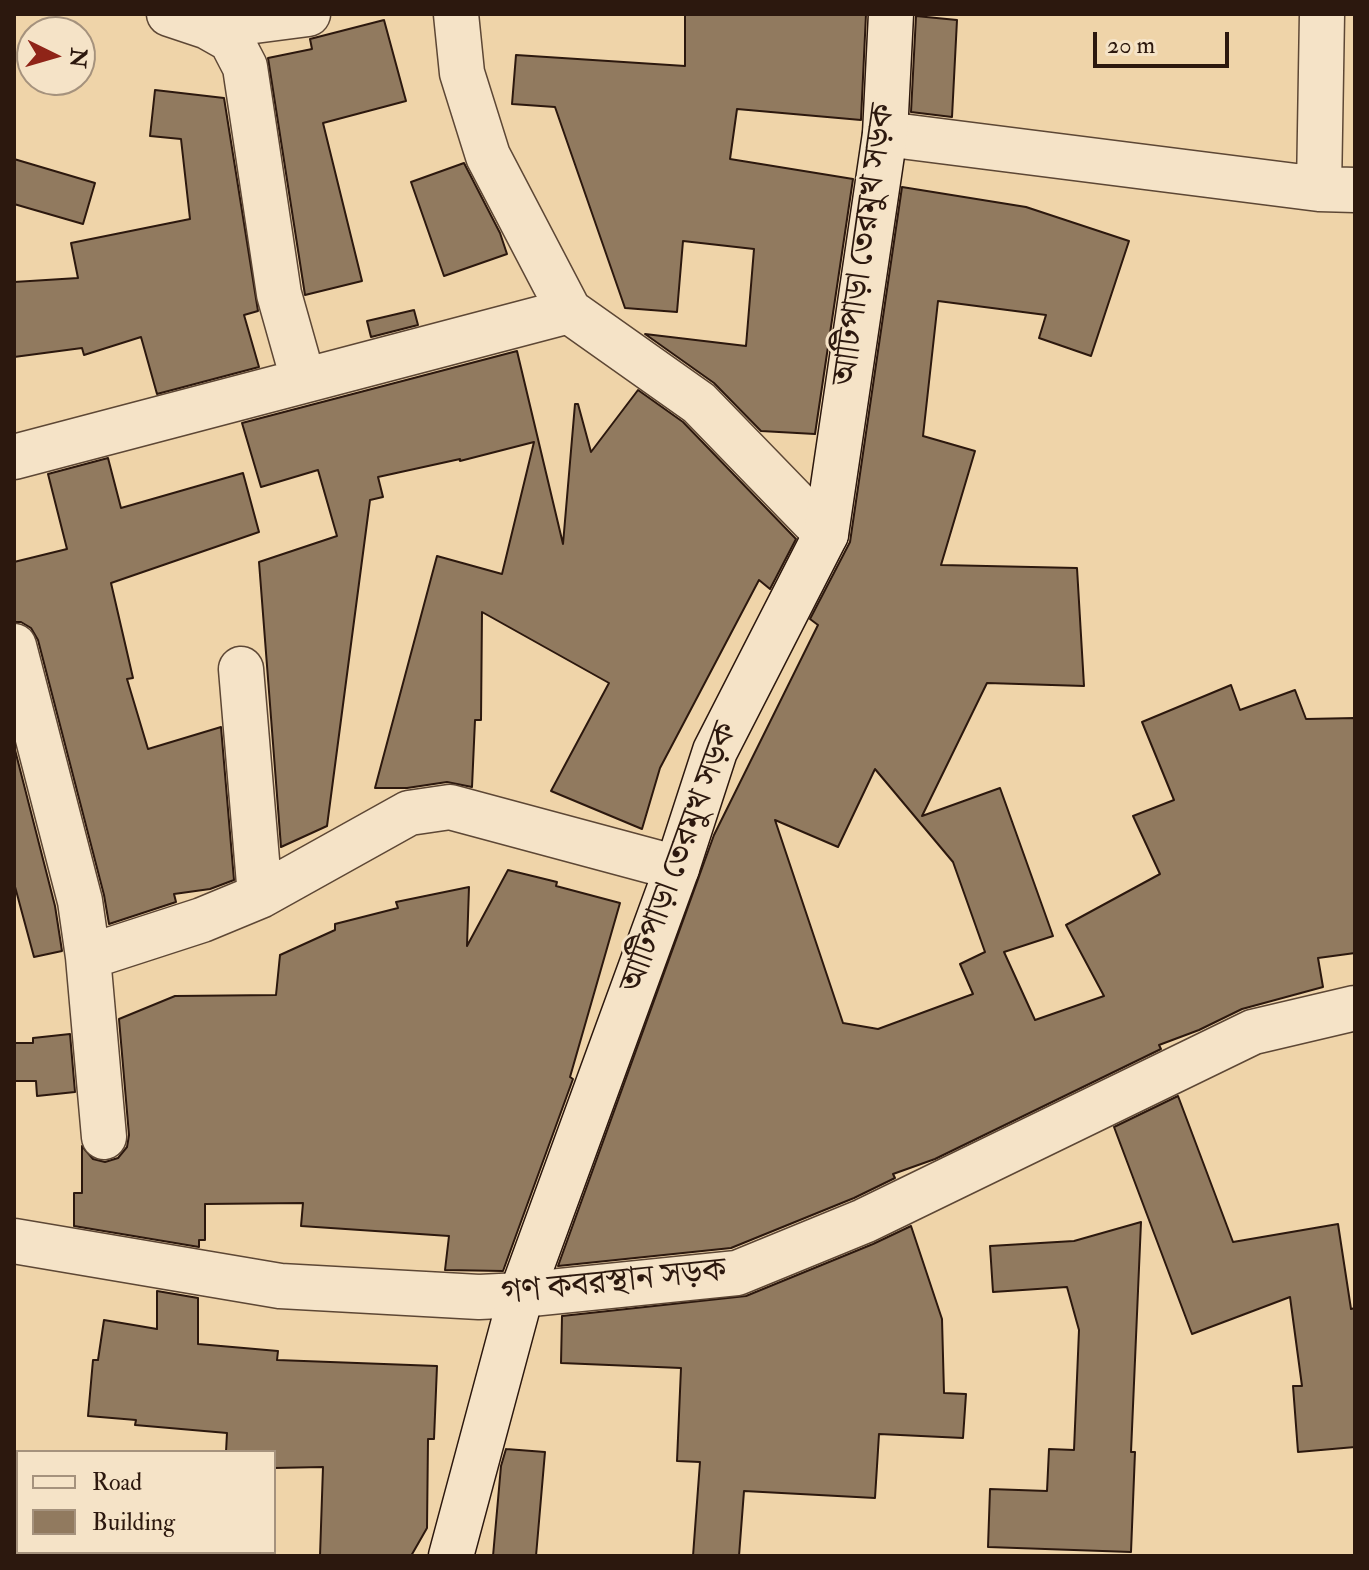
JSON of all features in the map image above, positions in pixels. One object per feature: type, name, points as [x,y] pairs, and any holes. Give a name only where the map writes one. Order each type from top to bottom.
[{"type":"street","points":[[188,20],[308,14]]},
{"type":"street","points":[[456,14],[462,73],[488,156],[569,311],[699,403],[826,534]]},
{"type":"street","name":"আটিপাড়া তেরমুখ সড়ক","points":[[451,1556],[521,1295],[677,868],[715,751],[826,534],[885,134],[891,14]]},
{"type":"street","points":[[885,134],[1337,189],[1322,14]]},
{"type":"street","points":[[188,20],[231,40],[245,67],[279,294],[303,379]]},
{"type":"street","points":[[14,457],[569,311]]},
{"type":"street","points":[[14,646],[80,901],[104,1137]]},
{"type":"street","points":[[241,669],[260,896]]},
{"type":"street","points":[[88,957],[202,920],[260,896],[409,813],[450,807],[677,868]]},
{"type":"street","name":"গণ কবরস্থান সড়ক","points":[[14,1241],[280,1286],[479,1297],[737,1273],[864,1221],[1253,1032],[1355,1008]]},
{"type":"building","points":[[685,14],[866,14],[861,120],[737,109],[730,159],[853,179],[815,434],[761,431],[714,383],[645,334],[746,346],[754,249],[683,241],[677,312],[625,308],[555,107],[512,104],[516,55],[685,66]]},
{"type":"building","points":[[916,16],[957,20],[952,117],[911,112]]},
{"type":"building","points":[[384,20],[406,101],[323,123],[362,281],[305,295],[268,58],[312,49],[310,39]]},
{"type":"building","points":[[155,90],[224,98],[258,311],[244,315],[259,367],[157,394],[141,337],[84,355],[82,348],[14,357],[14,282],[78,278],[71,243],[190,219],[181,139],[150,136]]},
{"type":"building","points":[[14,159],[95,183],[83,224],[14,204]]},
{"type":"building","points":[[464,163],[500,233],[507,254],[444,276],[411,182]]},
{"type":"building","points":[[902,187],[1026,207],[1129,241],[1091,356],[1039,338],[1046,315],[938,301],[923,436],[975,451],[941,565],[1077,568],[1084,686],[987,683],[922,816],[1000,788],[1053,936],[1004,952],[1035,1020],[1104,996],[1066,925],[1160,874],[1133,816],[1174,800],[1142,722],[1231,685],[1240,710],[1295,690],[1306,719],[1355,718],[1355,953],[1318,958],[1323,987],[1242,1009],[1159,1045],[1161,1049],[935,1159],[893,1174],[895,1178],[854,1198],[731,1248],[558,1266],[714,835],[818,625],[810,619],[850,542]],"holes":[[[875,769],[953,862],[985,952],[960,964],[973,994],[878,1029],[843,1023],[775,820],[838,847]]]},
{"type":"building","points":[[414,310],[418,325],[371,337],[367,321]]},
{"type":"building","points":[[517,351],[563,544],[575,404],[578,404],[591,452],[638,390],[683,422],[796,539],[770,589],[759,580],[660,768],[642,829],[551,791],[609,683],[482,612],[481,720],[475,720],[472,787],[447,782],[407,788],[375,788],[437,556],[502,574],[534,442],[378,477],[383,497],[370,500],[327,826],[281,847],[259,562],[337,536],[318,470],[261,487],[242,423]]},
{"type":"building","points":[[108,458],[121,508],[243,473],[259,532],[111,583],[133,678],[127,679],[148,749],[221,727],[234,880],[210,889],[174,894],[176,902],[109,924],[38,640],[31,628],[14,622],[14,562],[67,549],[48,474]]},
{"type":"building","points":[[14,746],[55,906],[62,951],[34,957],[14,883]]},
{"type":"building","points":[[508,870],[620,903],[570,1077],[573,1079],[503,1271],[445,1270],[449,1236],[301,1226],[303,1203],[205,1204],[205,1240],[199,1240],[199,1247],[74,1226],[74,1193],[82,1193],[82,1146],[93,1159],[105,1162],[118,1158],[127,1147],[129,1135],[119,1019],[175,996],[276,995],[280,955],[335,930],[335,924],[398,908],[396,902],[469,887],[467,946]]},
{"type":"building","points":[[70,1034],[75,1092],[37,1096],[36,1081],[14,1081],[14,1043],[33,1043],[33,1038]]},
{"type":"building","points":[[1178,1096],[1233,1242],[1338,1224],[1351,1309],[1355,1308],[1355,1447],[1298,1452],[1293,1386],[1302,1386],[1290,1297],[1192,1334],[1114,1127]]},
{"type":"building","points":[[1141,1222],[1131,1452],[1135,1452],[1131,1552],[988,1547],[990,1489],[1047,1491],[1049,1449],[1074,1450],[1079,1330],[1067,1287],[993,1292],[990,1246],[1074,1241]]},
{"type":"building","points":[[911,1226],[942,1319],[944,1393],[966,1394],[963,1438],[879,1434],[875,1498],[744,1491],[739,1556],[693,1556],[700,1462],[677,1461],[681,1368],[561,1363],[562,1316],[746,1296]]},
{"type":"building","points":[[157,1291],[198,1298],[198,1344],[278,1351],[277,1360],[437,1366],[434,1439],[428,1439],[427,1528],[411,1556],[320,1556],[323,1467],[276,1468],[276,1450],[226,1450],[227,1433],[135,1425],[136,1420],[88,1416],[93,1360],[98,1360],[104,1320],[157,1329]]},
{"type":"building","points":[[506,1449],[545,1452],[536,1556],[493,1556],[501,1466]]}]
